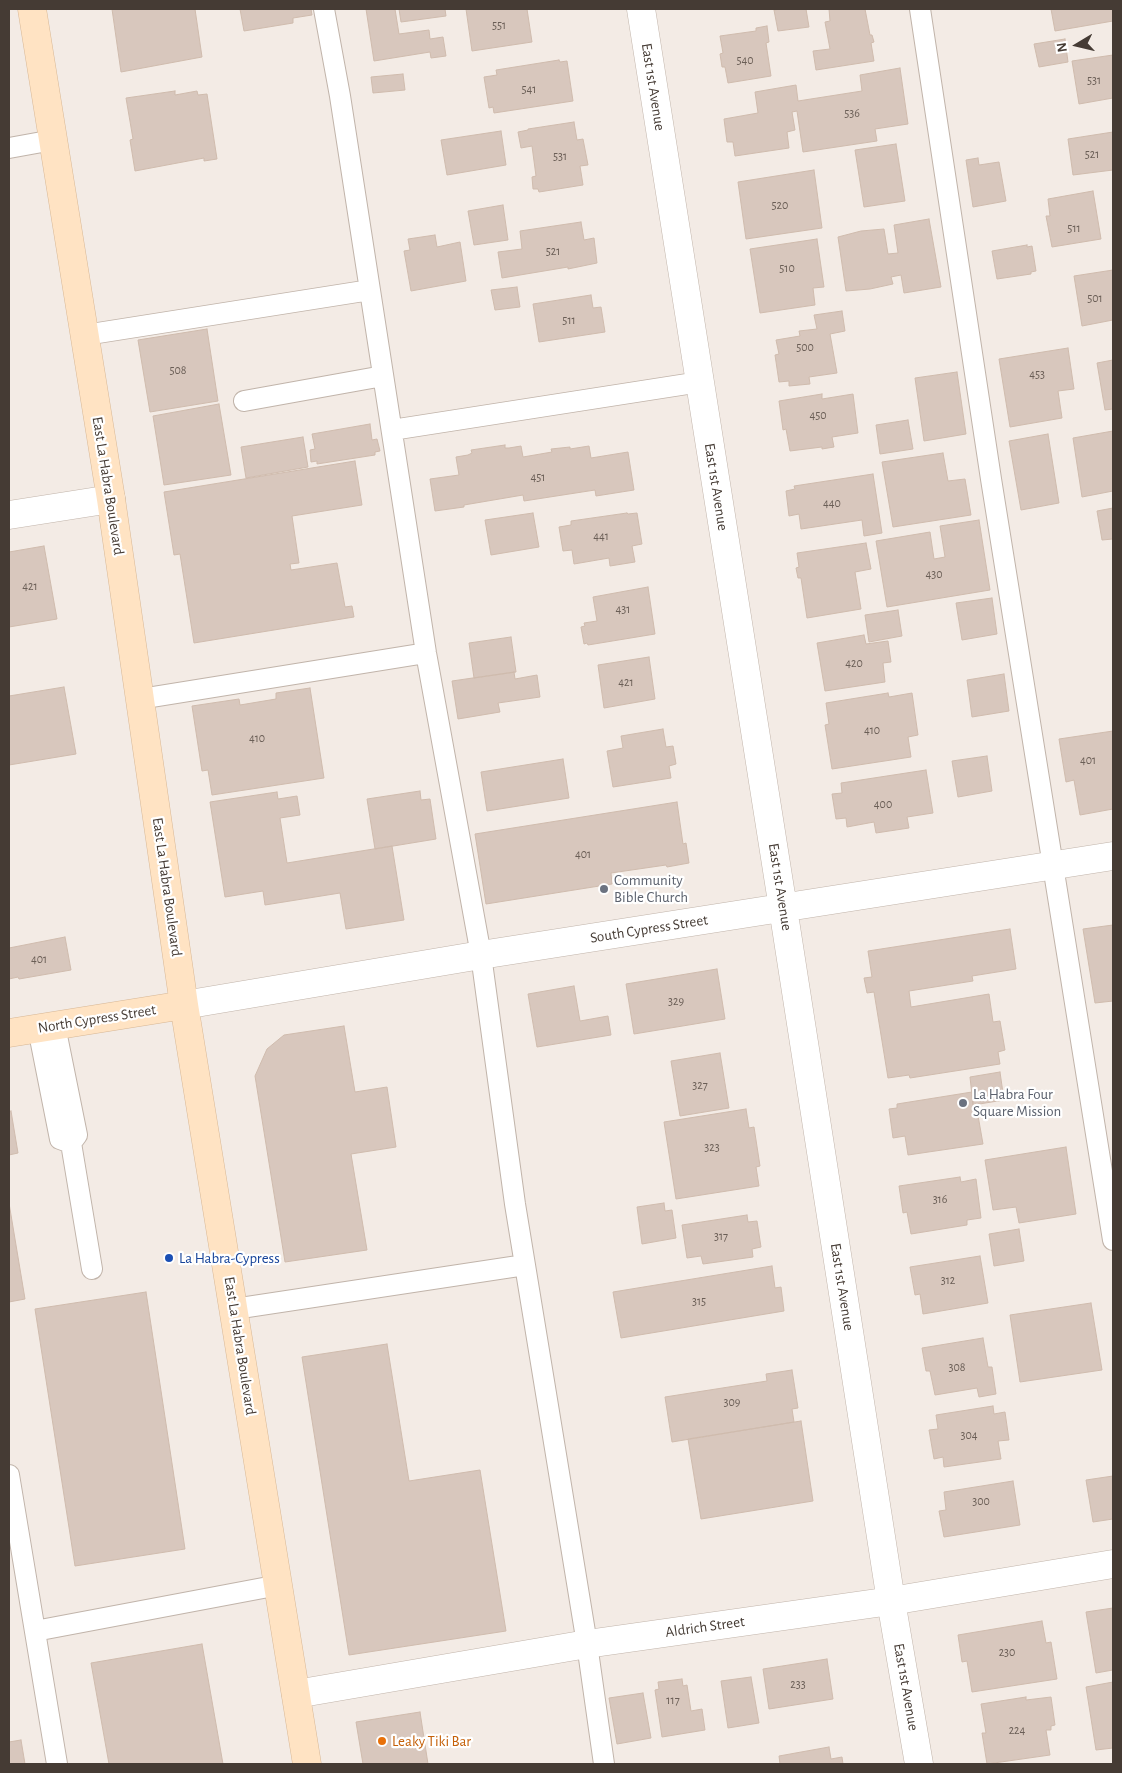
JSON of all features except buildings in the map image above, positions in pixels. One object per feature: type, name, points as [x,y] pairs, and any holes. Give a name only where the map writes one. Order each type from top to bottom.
[{"type":"main road","name":"East La Habra Boulevard","points":[[32,9],[111,499],[184,1005],[307,1764]]},
{"type":"main road","name":"North Cypress Street","points":[[9,1033],[184,1005]]},
{"type":"street","name":"East 1st Avenue","points":[[641,9],[890,1601],[919,1764]]},
{"type":"street","points":[[9,515],[111,499]]},
{"type":"street","name":"South Cypress Street","points":[[184,1005],[482,955],[1113,856]]},
{"type":"street","name":"Aldrich Street","points":[[296,1694],[586,1644],[890,1601],[1113,1564]]},
{"type":"lane","points":[[324,9],[340,96],[426,653],[482,955],[514,1195],[604,1764]]},
{"type":"lane","points":[[920,9],[992,479],[1113,1240]]},
{"type":"lane","points":[[9,148],[53,140]]},
{"type":"lane","points":[[85,336],[370,290]]},
{"type":"lane","points":[[244,401],[383,376]]},
{"type":"lane","points":[[392,430],[700,382]]},
{"type":"lane","points":[[140,699],[426,653]]},
{"type":"lane","points":[[47,1027],[77,1134],[71,1143],[92,1269]]},
{"type":"lane","points":[[234,1309],[525,1264]]},
{"type":"lane","points":[[9,1475],[57,1764]]},
{"type":"lane","points":[[35,1631],[279,1585]]},
{"type":"place","name":"Community Bible Church","points":[[604,889]]},
{"type":"place","name":"La Habra Four Square Mission","points":[[963,1103]]},
{"type":"place","name":"La Habra-Cypress","points":[[169,1258]]},
{"type":"place","name":"Leaky Tiki Bar","points":[[382,1741]]}]
